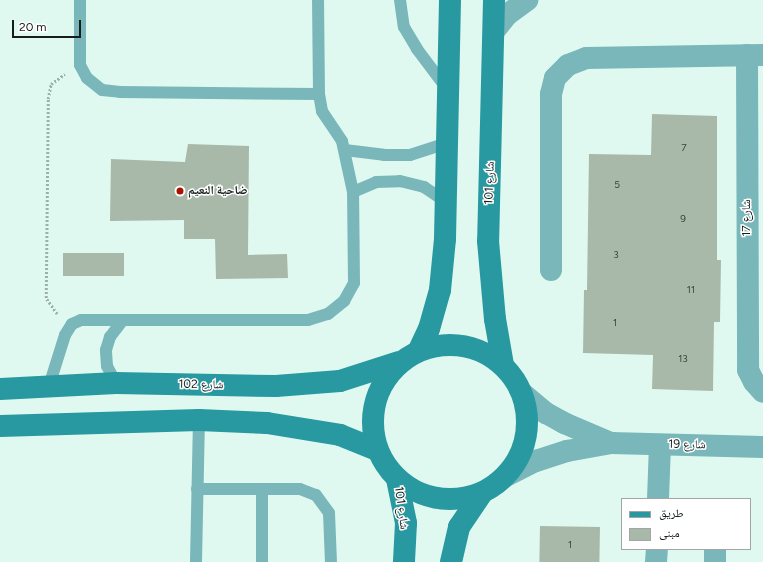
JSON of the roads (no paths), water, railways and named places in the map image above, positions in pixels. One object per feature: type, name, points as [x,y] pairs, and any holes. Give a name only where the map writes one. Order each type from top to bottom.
[{"type":"street","points":[[419,350],[429,329],[440,290],[447,144],[450,0]]},
{"type":"street","name":"شارع 101","points":[[494,0],[488,241],[495,319],[503,365]]},
{"type":"street","points":[[494,32],[508,14],[526,0]]},
{"type":"street","points":[[551,270],[551,94],[555,78],[568,65],[586,58],[755,55]]},
{"type":"street","name":"شارع 17","points":[[755,55],[748,370],[754,382],[763,392]]},
{"type":"street","points":[[451,562],[459,527],[482,493],[506,476],[522,452],[528,423],[523,394],[503,365],[478,349],[448,344],[419,350],[399,362],[379,388],[372,419],[377,450],[397,479],[423,495],[453,500],[482,493]]},
{"type":"street","name":"شارع 102","points":[[0,389],[116,383],[276,386],[340,381],[399,362]]},
{"type":"street","name":"شارع 19","points":[[523,394],[564,423],[611,443]]},
{"type":"street","points":[[0,426],[199,420],[267,423],[318,430],[340,435],[377,450]]},
{"type":"street","name":"شارع 19","points":[[506,476],[536,461],[567,451],[611,443],[763,447]]},
{"type":"street","points":[[658,498],[660,445]]},
{"type":"street","name":"شارع 101","points":[[397,479],[406,523],[404,562]]},
{"type":"street","points":[[656,550],[656,562]]},
{"type":"street","points":[[715,550],[715,562]]},
{"type":"lane","points":[[80,0],[80,65],[87,78],[102,90],[120,92],[319,94]]},
{"type":"lane","points":[[49,386],[65,336],[72,324],[81,320],[308,320],[328,314],[344,301],[354,283],[353,192],[345,150],[322,111],[319,94],[318,0]]},
{"type":"lane","points":[[400,0],[404,27],[417,49],[448,91]]},
{"type":"lane","points":[[345,150],[384,155],[410,155],[447,144]]},
{"type":"lane","points":[[353,192],[376,182],[400,181],[424,187],[445,201]]},
{"type":"lane","points":[[116,383],[107,366],[106,350],[110,337],[122,321]]},
{"type":"lane","points":[[196,562],[199,420]]},
{"type":"lane","points":[[197,489],[300,489],[320,499],[329,514],[331,562]]},
{"type":"lane","points":[[262,489],[262,562]]},
{"type":"place","name":"ضاحية النعيم","points":[[180,191]]}]
